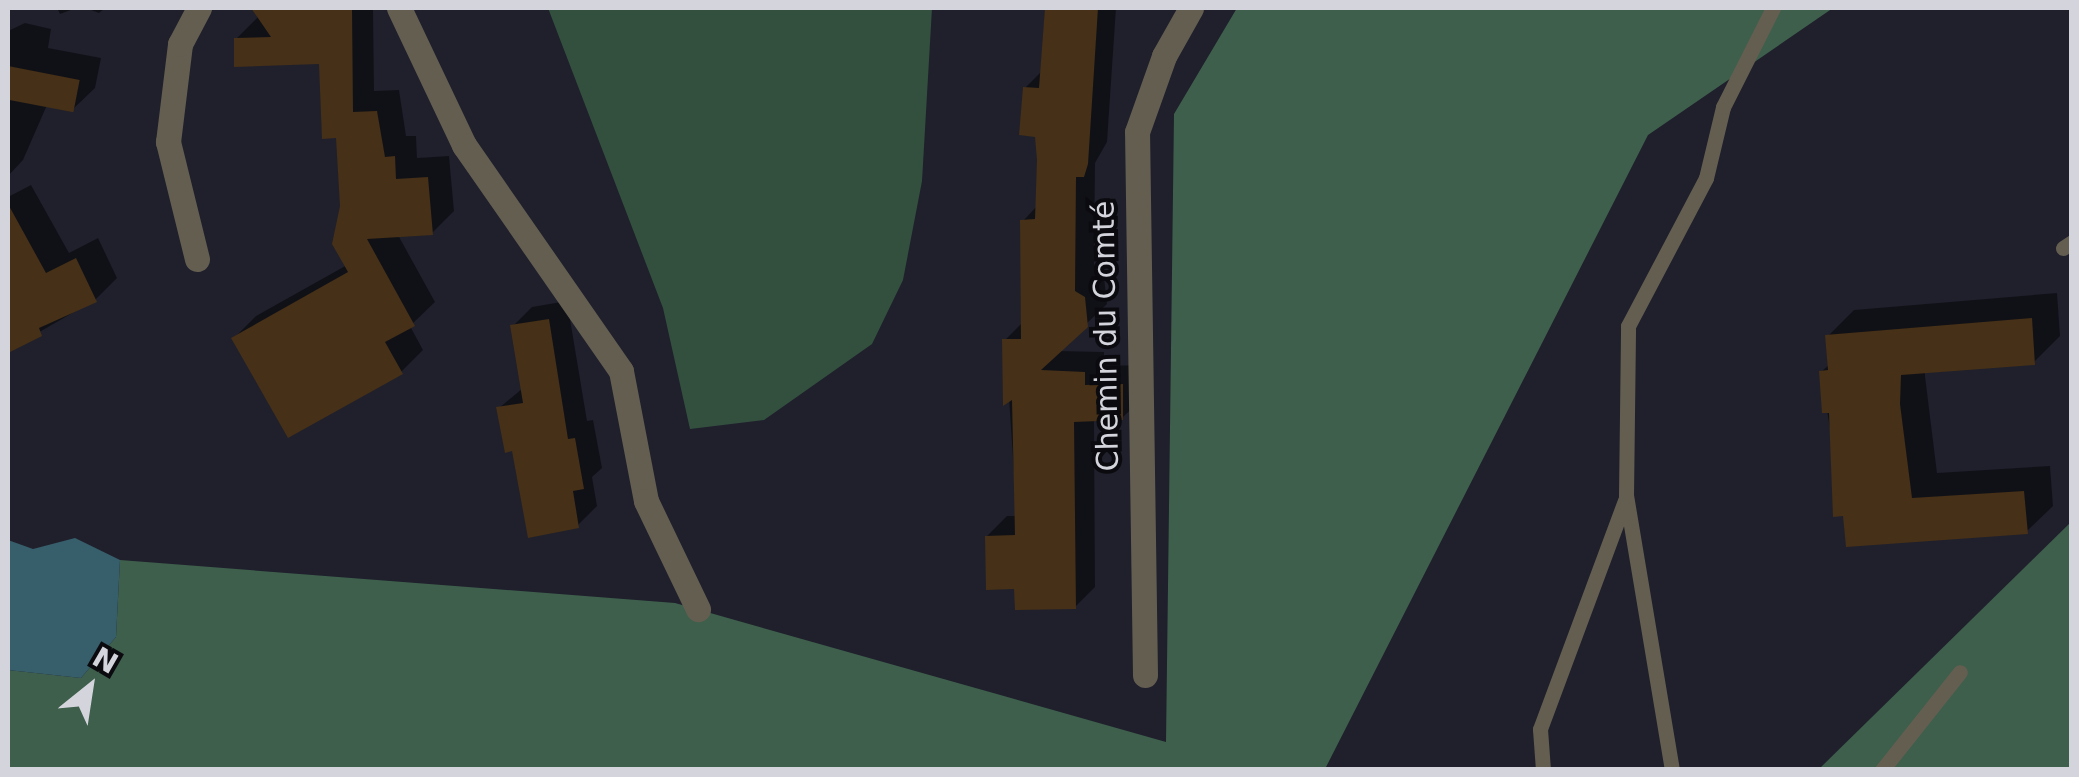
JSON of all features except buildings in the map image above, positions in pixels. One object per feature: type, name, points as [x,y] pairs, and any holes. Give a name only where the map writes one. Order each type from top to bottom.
[{"type":"street","points":[[197,259],[168,142],[180,44],[198,8]]},
{"type":"street","points":[[400,8],[464,144],[620,371],[646,501],[698,609]]},
{"type":"street","name":"Chemin du Comté","points":[[1145,675],[1137,132],[1164,56],[1191,8]]},
{"type":"lane","points":[[1672,770],[1626,496],[1628,326],[1706,178],[1723,107],[1773,8]]},
{"type":"lane","points":[[1543,770],[1540,728],[1626,496]]},
{"type":"lane","points":[[1882,770],[1960,672]]},
{"type":"green space","points":[[548,8],[932,8],[922,181],[903,280],[872,344],[764,420],[690,429],[663,308]]},
{"type":"green space","points":[[1237,8],[1833,8],[1648,135],[1325,769],[8,770],[8,670],[81,678],[116,637],[120,560],[675,603],[1166,742],[1174,114]]},
{"type":"green space","points":[[2071,522],[2071,769],[1819,769]]},
{"type":"water","points":[[75,538],[120,560],[116,637],[81,678],[8,670],[8,540],[33,549]]}]
